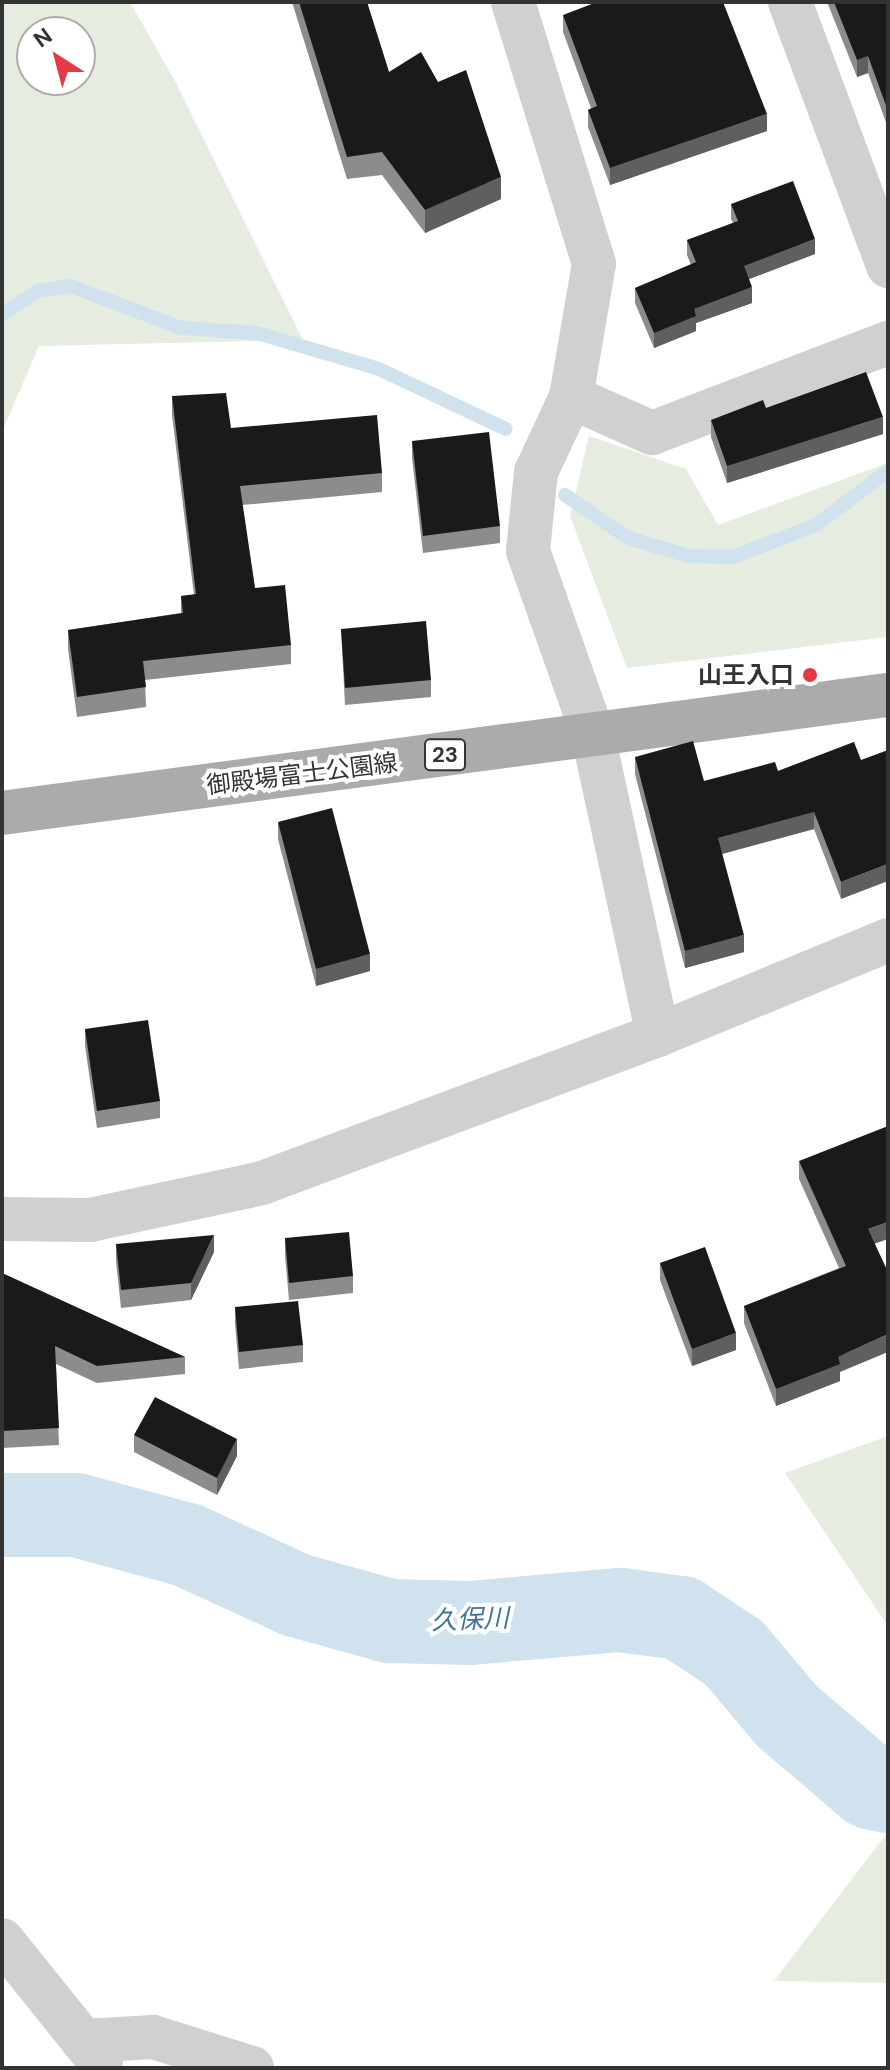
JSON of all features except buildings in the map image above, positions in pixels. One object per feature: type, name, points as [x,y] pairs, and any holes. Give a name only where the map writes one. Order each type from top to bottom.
[{"type":"main road","name":"御殿場富士公園線","points":[[2,813],[888,695]]},
{"type":"street","points":[[790,2],[888,266]]},
{"type":"street","points":[[515,3],[594,264],[571,397],[536,472],[528,551],[593,735],[658,1035]]},
{"type":"street","points":[[571,397],[652,433],[888,343]]},
{"type":"street","points":[[2,1219],[90,1220],[262,1183],[658,1035],[888,940]]},
{"type":"street","points":[[2,1940],[94,2054],[153,2037],[252,2068]]},
{"type":"shaded area","points":[[2,2],[130,2],[175,81],[303,340],[39,346],[2,432]]},
{"type":"shaded area","points":[[589,436],[686,469],[718,525],[888,463],[888,637],[627,668],[570,516]]},
{"type":"shaded area","points":[[888,1436],[888,1626],[785,1473]]},
{"type":"shaded area","points":[[888,1832],[888,1983],[774,1981]]},
{"type":"waterway","points":[[2,314],[38,291],[71,286],[181,328],[257,333],[379,369],[506,429]]},
{"type":"waterway","points":[[565,495],[628,538],[689,556],[733,557],[816,525],[888,471]]},
{"type":"waterway","name":"久保川","points":[[2,1515],[76,1515],[187,1545],[296,1595],[390,1621],[470,1623],[620,1610],[681,1618],[734,1653],[787,1716],[870,1787],[888,1791]]},
{"type":"place","name":"山王入口","points":[[810,675]]}]
